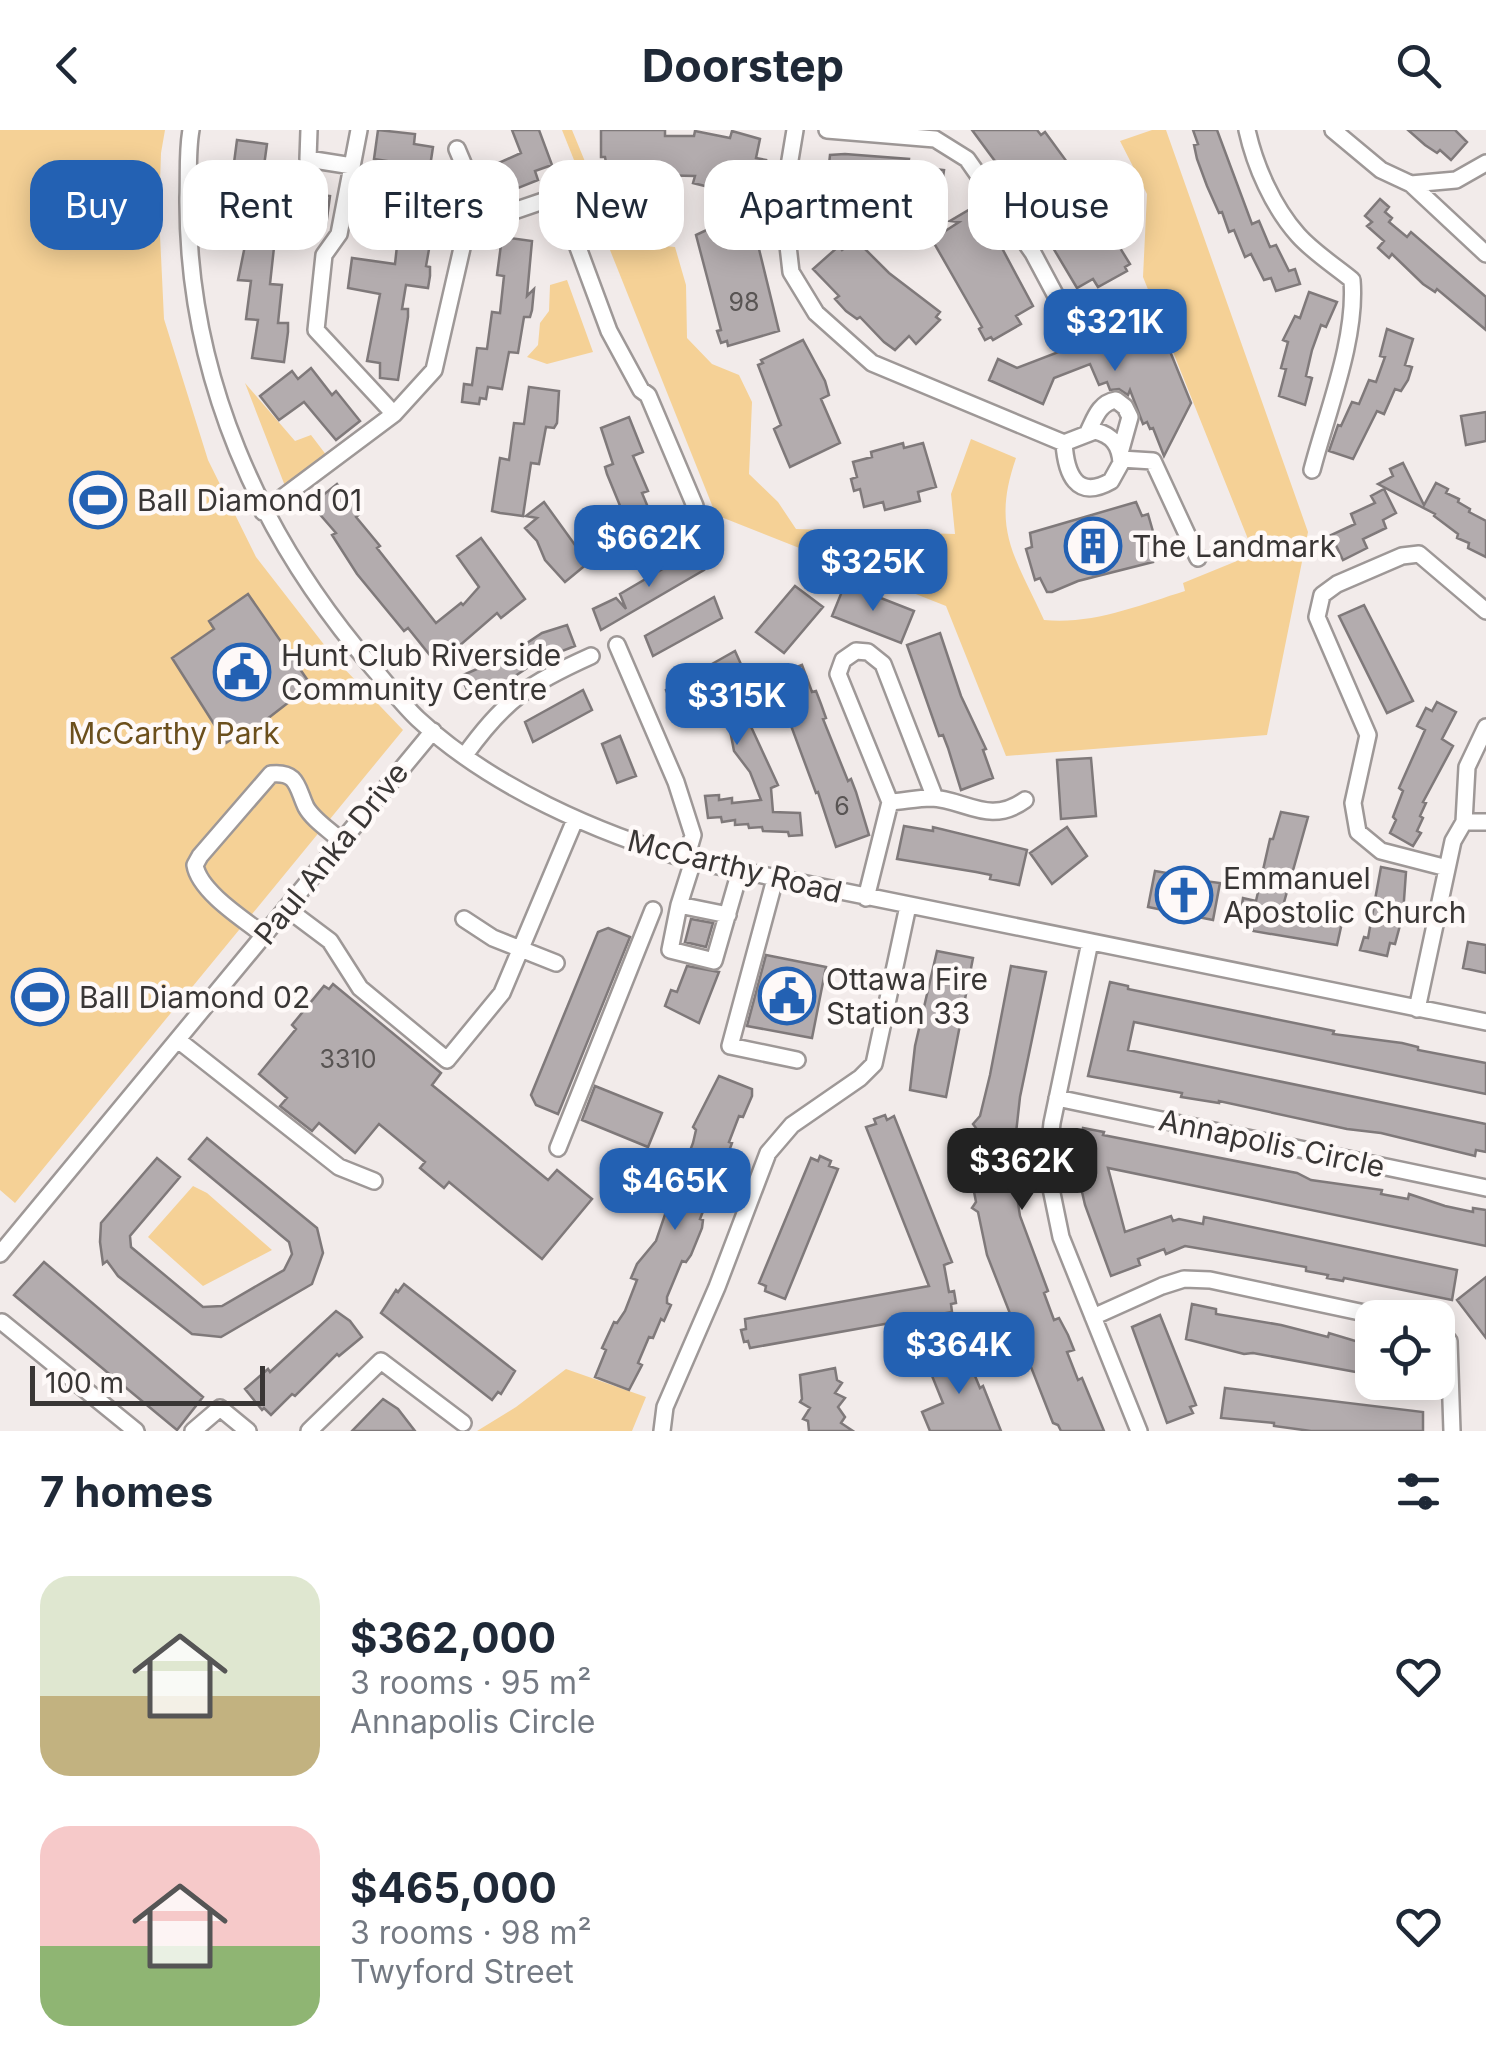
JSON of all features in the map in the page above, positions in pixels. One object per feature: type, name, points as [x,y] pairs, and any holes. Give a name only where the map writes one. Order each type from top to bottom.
[{"type":"street","name":"McCarthy Road","points":[[191,130],[190,261],[211,378],[240,460],[263,512],[344,634],[418,718],[466,755],[575,820],[689,860],[1486,1022]]},
{"type":"street","points":[[309,130],[308,159],[348,165]]},
{"type":"street","points":[[353,160],[358,130]]},
{"type":"street","points":[[795,130],[783,202],[790,272],[816,314],[872,363],[1064,443],[1088,432],[1105,434],[1116,443],[1121,456]]},
{"type":"street","points":[[827,130],[935,139],[967,159],[1033,253],[1064,311]]},
{"type":"street","points":[[1247,130],[1272,197],[1298,235],[1352,280],[1354,308],[1349,339],[1312,470]]},
{"type":"street","points":[[1333,130],[1381,170],[1412,184],[1486,254]]},
{"type":"street","points":[[457,150],[461,160]]},
{"type":"street","points":[[1412,184],[1456,180],[1486,163]]},
{"type":"street","points":[[348,189],[340,234],[324,255],[316,330],[394,414]]},
{"type":"street","points":[[519,209],[560,199],[609,331],[641,390],[648,395],[695,506]]},
{"type":"street","points":[[263,512],[394,414],[434,370],[462,250]]},
{"type":"street","points":[[1064,443],[1072,479],[1084,486],[1102,486],[1119,470],[1130,417],[1125,407],[1116,400],[1106,402],[1088,432]]},
{"type":"street","points":[[1121,456],[1153,461],[1198,558]]},
{"type":"street","points":[[1447,868],[1381,851],[1358,832],[1353,803],[1368,735],[1318,616],[1322,595],[1337,584],[1402,556],[1419,554],[1486,611]]},
{"type":"street","points":[[618,645],[676,782],[692,835],[670,950],[714,962],[740,871]]},
{"type":"street","points":[[866,898],[890,802],[838,674],[843,660],[856,651],[868,652],[882,664],[935,798]]},
{"type":"street","points":[[466,755],[496,712],[544,677],[591,656]]},
{"type":"street","points":[[1417,1009],[1453,841],[1464,822],[1467,766],[1486,728]]},
{"type":"street","name":"Paul Anka Drive","points":[[0,1254],[433,731]]},
{"type":"street","points":[[264,936],[228,908],[196,874],[200,856],[271,774],[284,772],[295,779],[307,810],[342,841]]},
{"type":"street","points":[[890,802],[935,798],[972,810],[1012,809],[1025,800]]},
{"type":"street","points":[[286,908],[330,941],[360,988],[447,1060],[502,993],[575,820]]},
{"type":"street","points":[[1464,822],[1486,822]]},
{"type":"street","points":[[774,879],[730,1046],[797,1060]]},
{"type":"street","points":[[679,904],[728,915]]},
{"type":"street","points":[[662,1431],[666,1406],[768,1153],[792,1125],[874,1064],[908,906]]},
{"type":"street","points":[[558,1148],[653,910]]},
{"type":"street","points":[[464,919],[493,938],[556,963]]},
{"type":"street","points":[[1090,942],[1048,1147],[1051,1198],[1061,1237],[1139,1431]]},
{"type":"street","points":[[178,1040],[339,1167],[374,1180]]},
{"type":"street","name":"Annapolis Circle","points":[[1057,1098],[1486,1188]]},
{"type":"street","points":[[1093,1317],[1184,1279],[1210,1280],[1355,1311]]},
{"type":"street","points":[[2,1322],[136,1431]]},
{"type":"street","points":[[308,1431],[381,1361],[463,1423]]},
{"type":"street","points":[[1451,1400],[1452,1431]]},
{"type":"street","points":[[193,1431],[220,1408],[248,1431]]},
{"type":"green space","name":"McCarthy Park","points":[[0,130],[165,130],[161,160],[30,160],[30,250],[161,250],[164,319],[208,460],[256,557],[336,660],[403,730],[15,1203],[0,1190]]},
{"type":"green space","points":[[562,130],[572,130],[584,160],[574,160]]},
{"type":"green space","points":[[1152,130],[1166,130],[1308,532],[1267,735],[1006,756],[946,606],[716,515],[610,250],[676,250],[686,285],[687,338],[712,364],[739,375],[752,402],[749,474],[778,502],[796,529],[955,534],[951,494],[971,439],[1016,458],[1009,483],[1006,524],[1016,560],[1044,620],[1080,620],[1116,613],[1185,591],[1183,583],[1254,554],[1143,277],[1147,194],[1144,160],[1130,160],[1120,141]]},
{"type":"green space","points":[[567,280],[593,352],[547,364],[527,357],[538,345],[540,323],[549,311],[550,285]]},
{"type":"green space","points":[[245,383],[295,441],[311,435],[327,456],[285,486]]},
{"type":"green space","points":[[193,1186],[207,1193],[272,1250],[203,1286],[148,1237]]},
{"type":"green space","points":[[566,1369],[646,1397],[632,1431],[477,1431],[516,1407]]},
{"type":"building","points":[[378,130],[415,134],[414,144],[433,147],[431,160],[374,159]]},
{"type":"building","points":[[512,130],[539,130],[550,160],[539,160],[539,170],[535,171],[538,180],[519,188],[519,160],[505,160],[521,153]]},
{"type":"building","points":[[601,130],[665,130],[665,136],[694,136],[695,131],[730,138],[732,131],[760,139],[756,158],[766,160],[704,160],[704,186],[693,183],[695,176],[684,176],[684,160],[601,157]]},
{"type":"building","points":[[972,130],[1037,130],[1041,135],[1045,132],[1066,160],[994,160]]},
{"type":"building","points":[[1193,130],[1217,130],[1252,224],[1259,221],[1270,247],[1276,245],[1289,271],[1295,269],[1300,284],[1276,291],[1271,278],[1264,280],[1251,254],[1245,257],[1234,230],[1229,232],[1207,186],[1197,159],[1194,145],[1198,144]]},
{"type":"building","points":[[1408,130],[1455,130],[1467,142],[1451,160]]},
{"type":"building","points":[[237,140],[267,144],[265,160],[234,160]]},
{"type":"building","points":[[845,154],[909,159],[829,160],[830,155]]},
{"type":"building","points":[[1380,199],[1389,207],[1385,212],[1392,218],[1389,222],[1407,237],[1411,232],[1486,297],[1486,330],[1437,289],[1435,292],[1423,284],[1392,254],[1389,258],[1378,248],[1384,241],[1367,226],[1372,222],[1365,216]]},
{"type":"building","points":[[968,210],[968,250],[1003,250],[1033,306],[1016,316],[1021,324],[993,340],[985,340],[979,329],[982,327],[938,250],[948,250],[948,229],[959,222],[950,221]]},
{"type":"building","points":[[704,231],[704,250],[759,250],[779,331],[728,346],[727,341],[721,343],[696,235]]},
{"type":"building","points":[[519,239],[532,241],[527,296],[534,289],[532,310],[530,317],[524,317],[518,353],[509,352],[502,389],[488,387],[486,399],[480,398],[479,404],[462,402],[464,384],[472,385],[477,348],[487,349],[492,312],[500,313],[504,276],[497,275],[500,250],[519,250]]},
{"type":"building","points":[[244,250],[274,250],[270,284],[282,285],[278,323],[288,323],[284,362],[252,358],[258,320],[246,319],[251,281],[238,280]]},
{"type":"building","points":[[397,250],[429,250],[428,288],[406,285],[402,309],[408,309],[408,317],[398,380],[380,378],[380,363],[367,361],[380,294],[348,288],[352,258],[395,264]]},
{"type":"building","points":[[834,250],[866,250],[940,312],[936,317],[940,320],[916,344],[909,336],[895,350],[860,317],[857,319],[846,311],[835,299],[839,296],[813,269]]},
{"type":"building","points":[[1054,250],[1121,250],[1130,264],[1125,267],[1127,271],[1098,287],[1093,279],[1077,288]]},
{"type":"building","points":[[1309,292],[1337,302],[1326,327],[1321,325],[1312,350],[1306,376],[1312,378],[1305,405],[1279,396],[1288,342],[1283,340],[1295,316],[1300,318]]},
{"type":"building","points":[[1152,307],[1191,403],[1164,456],[1153,428],[1147,422],[1143,424],[1130,390],[1128,395],[1119,389],[1110,390],[1107,382],[1099,385],[1090,364],[1054,378],[1043,404],[989,380],[998,359],[1017,368],[1142,320],[1143,311]]},
{"type":"building","points":[[1387,329],[1413,339],[1405,365],[1412,367],[1408,380],[1401,391],[1395,389],[1384,414],[1377,411],[1353,459],[1329,451],[1352,402],[1359,404],[1369,380],[1376,382],[1385,357],[1380,356]]},
{"type":"building","points":[[803,340],[825,381],[829,395],[821,399],[840,443],[790,467],[774,429],[781,425],[758,365]]},
{"type":"building","points":[[311,368],[360,421],[336,440],[304,402],[279,420],[260,396],[292,371],[298,379]]},
{"type":"building","points":[[529,387],[559,391],[557,423],[554,428],[546,427],[539,464],[531,463],[523,516],[492,511],[500,458],[509,460],[514,423],[524,424]]},
{"type":"building","points":[[1486,412],[1486,441],[1466,445],[1461,416]]},
{"type":"building","points":[[629,417],[643,452],[633,456],[648,491],[642,493],[655,524],[637,532],[640,540],[635,544],[605,554],[594,525],[623,513],[605,467],[613,464],[601,428]]},
{"type":"building","points":[[903,443],[904,448],[923,443],[936,487],[918,492],[920,501],[885,510],[883,502],[864,507],[860,489],[854,491],[851,479],[857,477],[853,462]]},
{"type":"building","points":[[1403,463],[1424,505],[1436,483],[1448,489],[1446,493],[1459,499],[1469,512],[1486,521],[1486,557],[1468,548],[1469,543],[1457,538],[1458,534],[1435,514],[1378,484],[1393,476],[1390,469]]},
{"type":"building","points":[[337,484],[361,513],[356,517],[380,546],[377,548],[436,623],[463,605],[479,587],[457,556],[481,538],[525,599],[501,618],[497,613],[458,647],[450,650],[445,643],[429,654],[408,628],[404,631],[357,574],[332,535],[336,533],[317,511],[313,503]]},
{"type":"building","points":[[1384,489],[1396,513],[1383,520],[1386,528],[1363,539],[1367,548],[1343,560],[1331,535],[1355,524],[1351,514],[1375,503],[1371,496]]},
{"type":"building","points":[[544,502],[588,563],[565,582],[525,528],[537,518],[526,516]]},
{"type":"building","name":"The Landmark","points":[[1136,502],[1142,516],[1148,514],[1154,535],[1157,546],[1151,547],[1153,562],[1078,581],[1052,592],[1047,592],[1040,578],[1035,580],[1026,549],[1032,547],[1030,533]]},
{"type":"building","points":[[695,550],[704,570],[601,630],[593,609],[616,598],[626,609],[620,594]]},
{"type":"building","points":[[845,584],[914,611],[901,643],[832,616]]},
{"type":"building","points":[[795,586],[823,607],[784,653],[756,632]]},
{"type":"building","name":"Hunt Club Riverside Community Centre","points":[[248,594],[311,685],[249,733],[246,729],[226,743],[172,658],[214,629],[209,621]]},
{"type":"building","points":[[714,597],[722,618],[653,656],[645,636]]},
{"type":"building","points":[[1364,605],[1413,701],[1387,713],[1339,616]]},
{"type":"building","points":[[567,625],[575,646],[539,660],[506,682],[470,697],[461,676],[509,655],[542,633]]},
{"type":"building","points":[[940,633],[961,696],[986,749],[983,750],[993,778],[961,790],[907,645]]},
{"type":"building","points":[[735,651],[744,671],[735,674],[747,718],[778,785],[771,788],[773,812],[800,813],[802,835],[735,825],[735,820],[722,822],[721,817],[708,818],[705,796],[732,798],[732,803],[761,800],[750,772],[734,751],[716,691],[674,710],[666,690]]},
{"type":"building","points":[[802,665],[812,692],[816,691],[848,781],[851,779],[869,835],[836,847],[818,792],[769,678]]},
{"type":"building","points":[[583,690],[592,710],[533,742],[525,722]]},
{"type":"building","points":[[1437,702],[1456,712],[1442,739],[1453,746],[1423,802],[1423,818],[1417,831],[1421,833],[1413,846],[1390,833],[1403,791],[1399,788],[1425,730],[1417,726],[1426,708],[1432,711]]},
{"type":"building","points":[[620,736],[636,776],[617,783],[602,744]]},
{"type":"building","points":[[1091,758],[1096,816],[1061,819],[1057,760]]},
{"type":"building","points":[[1281,812],[1308,817],[1283,906],[1343,918],[1337,945],[1253,931],[1239,924],[1243,898],[1256,901],[1270,839]]},
{"type":"building","points":[[904,826],[933,831],[933,827],[1027,850],[1019,885],[990,879],[991,875],[897,859]]},
{"type":"building","points":[[1067,827],[1087,856],[1052,884],[1030,853]]},
{"type":"building","points":[[1381,867],[1406,872],[1403,914],[1395,944],[1390,943],[1387,956],[1360,950],[1364,937],[1368,938]]},
{"type":"building","name":"Emmanuel Apostolic Church","points":[[1155,871],[1220,883],[1213,920],[1148,907]]},
{"type":"building","points":[[691,919],[713,923],[706,947],[685,942]]},
{"type":"building","points":[[608,928],[630,937],[558,1114],[536,1105],[531,1095],[598,932]]},
{"type":"building","points":[[1468,942],[1486,945],[1486,973],[1463,968]]},
{"type":"building","points":[[937,951],[973,958],[946,1097],[910,1090],[915,1046]]},
{"type":"building","name":"Ottawa Fire Station 33","points":[[766,955],[826,967],[812,1038],[747,1026]]},
{"type":"building","points":[[687,966],[719,972],[699,1023],[665,1006],[671,990],[677,992]]},
{"type":"building","points":[[1011,966],[1046,972],[1014,1132],[1013,1170],[1020,1216],[1048,1291],[1044,1293],[1054,1320],[1059,1318],[1068,1335],[1074,1350],[1067,1352],[1104,1431],[1061,1431],[1053,1423],[987,1255],[978,1212],[972,1208],[976,1202],[970,1171],[976,1128],[973,1124],[980,1116],[990,1075]]},
{"type":"building","points":[[1110,982],[1334,1031],[1333,1034],[1402,1043],[1418,1050],[1486,1063],[1486,1094],[1134,1022],[1128,1050],[1486,1124],[1486,1152],[1476,1150],[1475,1156],[1381,1133],[1088,1076]]},
{"type":"building","points":[[333,984],[441,1073],[432,1085],[548,1180],[557,1170],[592,1199],[542,1259],[449,1182],[444,1188],[420,1168],[425,1162],[379,1124],[355,1153],[319,1123],[312,1131],[280,1106],[287,1098],[259,1074],[296,1029],[292,1025],[324,986],[329,989]]},
{"type":"building","points":[[719,1076],[752,1089],[752,1096],[729,1142],[732,1143],[725,1162],[729,1164],[722,1180],[718,1178],[714,1183],[691,1255],[686,1262],[682,1261],[667,1297],[671,1305],[653,1338],[649,1337],[638,1363],[642,1365],[629,1390],[595,1377],[606,1350],[602,1348],[614,1322],[625,1311],[637,1280],[631,1278],[637,1264],[656,1241],[670,1200],[666,1199],[669,1185],[675,1171],[681,1174],[693,1143],[693,1127]]},
{"type":"building","points":[[595,1086],[662,1113],[648,1147],[582,1120]]},
{"type":"building","points":[[885,1115],[887,1120],[894,1116],[952,1262],[944,1265],[949,1292],[954,1291],[956,1303],[951,1304],[952,1312],[750,1348],[741,1330],[746,1329],[745,1319],[929,1286],[866,1127]]},
{"type":"building","points":[[1083,1128],[1297,1173],[1311,1180],[1382,1190],[1381,1194],[1408,1199],[1409,1194],[1473,1212],[1473,1208],[1486,1210],[1486,1246],[1108,1168],[1125,1232],[1171,1216],[1173,1221],[1203,1224],[1204,1217],[1457,1270],[1452,1300],[1327,1278],[1328,1275],[1306,1271],[1306,1267],[1185,1246],[1138,1259],[1140,1265],[1111,1276],[1085,1205],[1077,1170]]},
{"type":"building","points":[[207,1138],[317,1228],[323,1253],[312,1284],[221,1337],[192,1334],[118,1276],[107,1261],[103,1264],[100,1242],[101,1223],[157,1158],[180,1177],[130,1236],[131,1247],[203,1307],[222,1306],[284,1270],[292,1254],[289,1242],[189,1159]]},
{"type":"building","points":[[820,1156],[838,1169],[785,1299],[765,1291],[766,1286],[759,1283],[811,1158],[818,1161]]},
{"type":"building","points":[[44,1262],[203,1397],[177,1430],[14,1295]]},
{"type":"building","points":[[1486,1277],[1486,1338],[1457,1300]]},
{"type":"building","points":[[404,1284],[515,1371],[501,1394],[498,1392],[492,1400],[381,1313]]},
{"type":"building","points":[[1192,1304],[1216,1309],[1216,1314],[1355,1341],[1355,1372],[1244,1354],[1186,1339]]},
{"type":"building","points":[[336,1311],[362,1337],[337,1354],[271,1415],[262,1410],[245,1389],[268,1369],[270,1372]]},
{"type":"building","points":[[1160,1315],[1196,1405],[1190,1407],[1193,1413],[1167,1423],[1132,1327]]},
{"type":"building","points":[[963,1347],[1001,1431],[930,1431],[922,1412],[943,1403],[926,1361]]},
{"type":"building","points":[[835,1368],[837,1380],[842,1383],[835,1393],[845,1398],[838,1407],[845,1417],[841,1423],[853,1431],[809,1431],[808,1421],[803,1419],[810,1408],[800,1402],[800,1375]]},
{"type":"building","points":[[1225,1388],[1423,1412],[1423,1431],[1311,1431],[1221,1418]]},
{"type":"building","points":[[383,1399],[398,1409],[415,1431],[352,1431]]},
{"type":"place","name":"Ball Diamond 01","points":[[98,500]]},
{"type":"place","name":"The Landmark","points":[[1093,546]]},
{"type":"place","name":"Hunt Club Riverside Community Centre","points":[[242,672]]},
{"type":"place","name":"Emmanuel Apostolic Church","points":[[1184,895]]},
{"type":"place","name":"Ottawa Fire Station 33","points":[[787,996]]},
{"type":"place","name":"Ball Diamond 02","points":[[40,997]]}]
